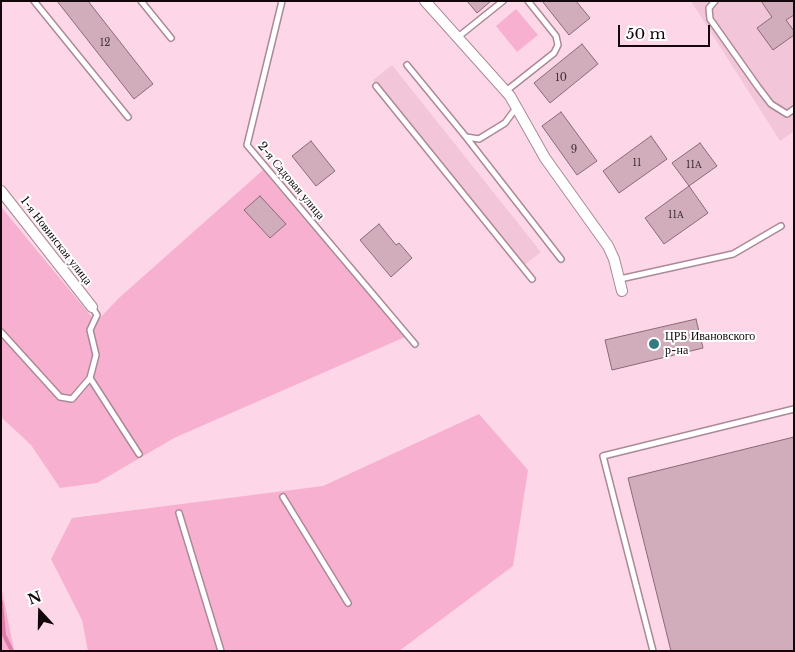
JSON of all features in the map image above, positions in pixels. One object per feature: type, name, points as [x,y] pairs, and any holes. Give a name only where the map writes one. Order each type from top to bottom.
[{"type":"street","points":[[425,1],[506,92],[517,108],[545,158],[608,246],[620,279],[622,291]]},
{"type":"street","name":"1-я Новинская улица","points":[[1,191],[92,307]]},
{"type":"lane","points":[[34,1],[128,117]]},
{"type":"lane","points":[[141,1],[171,38]]},
{"type":"lane","name":"2-я Садовая улица","points":[[282,1],[247,145],[415,344]]},
{"type":"lane","points":[[458,37],[502,1]]},
{"type":"lane","points":[[506,92],[554,53],[558,44],[556,36],[528,1]]},
{"type":"lane","points":[[715,1],[709,8],[710,19],[758,87],[771,104],[787,114],[794,109]]},
{"type":"lane","points":[[407,65],[560,259]]},
{"type":"lane","points":[[376,86],[532,279]]},
{"type":"lane","points":[[466,138],[479,139],[505,122],[517,108]]},
{"type":"lane","points":[[620,279],[733,254],[781,226]]},
{"type":"lane","points":[[1,332],[60,397],[72,399],[90,378],[96,354],[90,330],[97,315],[92,307]]},
{"type":"lane","points":[[90,378],[139,454]]},
{"type":"lane","points":[[653,651],[603,456],[794,409]]},
{"type":"lane","points":[[283,497],[348,604]]},
{"type":"lane","points":[[179,513],[221,651]]},
{"type":"shaded area","points":[[691,1],[794,1],[794,131],[780,141]]},
{"type":"shaded area","points":[[516,9],[538,35],[517,52],[496,26]]},
{"type":"shaded area","points":[[392,65],[541,252],[522,267],[373,80]]},
{"type":"shaded area","points":[[263,170],[405,337],[174,438],[97,483],[60,488],[31,445],[1,417],[1,207],[96,322],[120,297]]},
{"type":"shaded area","points":[[479,414],[528,470],[513,566],[399,651],[88,651],[82,620],[51,559],[72,518],[323,486]]},
{"type":"shaded area","points":[[1,586],[5,605],[14,651],[1,651]]},
{"type":"building","points":[[57,1],[88,1],[153,84],[134,99]]},
{"type":"building","points":[[467,1],[491,1],[477,13]]},
{"type":"building","points":[[542,1],[576,1],[590,18],[569,35]]},
{"type":"building","points":[[761,1],[794,1],[794,15],[786,20],[794,31],[794,35],[773,50],[757,28],[772,17]]},
{"type":"building","points":[[582,44],[598,64],[550,103],[534,83]]},
{"type":"building","points":[[561,112],[597,161],[577,175],[542,126]]},
{"type":"building","points":[[651,136],[667,159],[619,193],[603,171]]},
{"type":"building","points":[[311,141],[335,171],[316,186],[292,156]]},
{"type":"building","points":[[700,143],[717,166],[689,186],[672,163]]},
{"type":"building","points":[[689,186],[708,213],[664,244],[645,218]]},
{"type":"building","points":[[260,196],[286,224],[270,238],[244,210]]},
{"type":"building","points":[[379,224],[396,245],[399,243],[412,258],[391,277],[360,240]]},
{"type":"building","name":"ЦРБ Ивановского р-на","points":[[696,319],[703,348],[612,370],[605,340]]},
{"type":"building","points":[[794,437],[794,651],[671,651],[628,478]]},
{"type":"waterway","points":[[1,602],[4,635],[12,651]]},
{"type":"place","name":"ЦРБ Ивановского р-на","points":[[654,344]]}]
